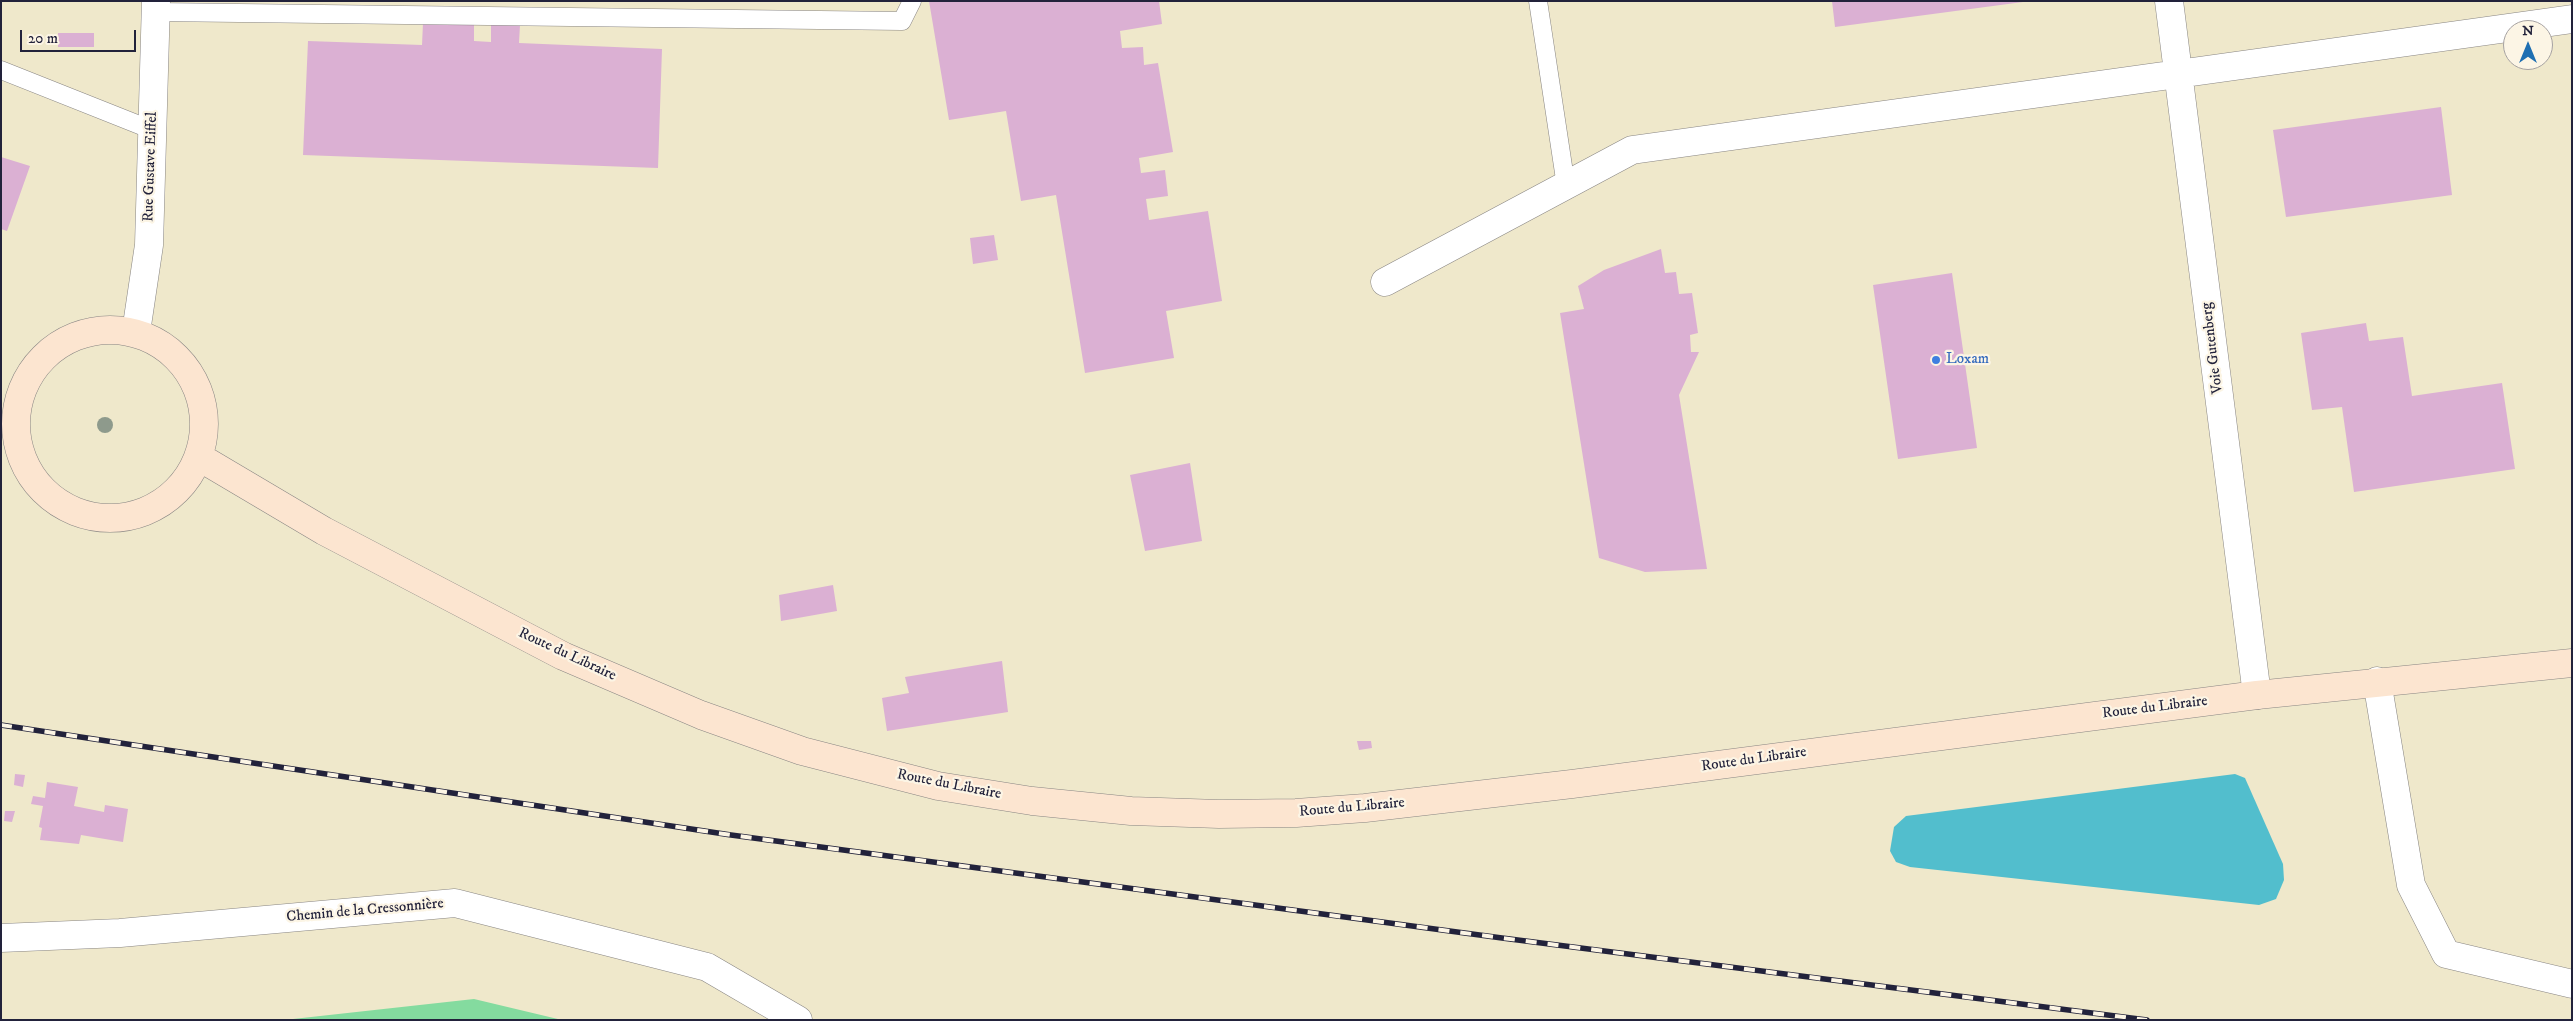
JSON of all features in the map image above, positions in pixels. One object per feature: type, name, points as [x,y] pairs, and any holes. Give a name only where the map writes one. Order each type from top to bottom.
[{"type":"main road","points":[[109,329],[136,332],[164,346],[187,368],[201,396],[205,427],[198,457],[184,482],[163,502],[137,515],[108,518],[80,513],[53,500],[32,477],[18,448],[12,383],[57,345],[82,333],[109,329]]},
{"type":"main road","name":"Route du Libraire","points":[[198,457],[324,531],[563,656],[701,716],[812,753],[938,786],[1032,801],[1131,811],[1219,814],[1296,813],[1365,808],[1572,784],[2257,695],[2377,681],[2572,663]]},
{"type":"street","name":"Voie Gutenberg","points":[[2169,1],[2257,695]]},
{"type":"street","name":"Rue Gustave Eiffel","points":[[136,332],[149,245],[156,7]]},
{"type":"street","points":[[1385,282],[1632,150],[2572,19]]},
{"type":"street","points":[[2377,681],[2411,885],[2446,954],[2572,984]]},
{"type":"street","name":"Chemin de la Cressonnière","points":[[1,938],[120,933],[455,903],[707,967],[798,1020]]},
{"type":"lane","points":[[156,7],[902,21],[912,1]]},
{"type":"lane","points":[[1538,1],[1566,186]]},
{"type":"lane","points":[[1,70],[152,130]]},
{"type":"green space","points":[[474,999],[562,1020],[284,1020]]},
{"type":"water","points":[[2235,774],[2245,778],[2283,864],[2284,880],[2276,899],[2259,905],[1910,867],[1896,862],[1890,851],[1894,827],[1906,816]]},
{"type":"building","points":[[929,1],[1159,1],[1162,24],[1120,31],[1122,48],[1143,47],[1144,65],[1158,63],[1173,152],[1139,158],[1141,173],[1165,170],[1168,196],[1146,199],[1149,220],[1208,211],[1222,301],[1166,311],[1174,358],[1085,373],[1056,195],[1021,201],[1006,111],[949,120]]},
{"type":"building","points":[[1832,1],[2023,1],[2023,2],[1835,27]]},
{"type":"building","points":[[423,23],[474,24],[474,41],[491,42],[491,24],[520,25],[519,43],[662,49],[658,168],[303,155],[308,41],[422,45]]},
{"type":"building","points":[[58,33],[94,33],[94,47],[58,47]]},
{"type":"building","points":[[2441,107],[2452,195],[2286,217],[2273,130]]},
{"type":"building","points":[[1,157],[30,166],[7,231],[1,229]]},
{"type":"building","points":[[994,235],[998,260],[973,264],[970,238]]},
{"type":"building","points":[[1661,249],[1665,273],[1676,272],[1679,294],[1692,293],[1698,333],[1690,335],[1691,352],[1699,352],[1679,395],[1707,569],[1645,572],[1599,558],[1560,313],[1584,309],[1578,286],[1604,270]]},
{"type":"building","points":[[1952,273],[1977,448],[1898,459],[1873,285]]},
{"type":"building","points":[[2366,323],[2369,341],[2403,337],[2412,396],[2502,383],[2515,469],[2354,492],[2342,407],[2312,410],[2301,333]]},
{"type":"building","points":[[1190,463],[1202,541],[1145,551],[1130,475]]},
{"type":"building","points":[[833,585],[837,611],[781,621],[779,595]]},
{"type":"building","points":[[1002,661],[1008,712],[887,731],[882,698],[909,693],[905,677]]},
{"type":"building","points":[[1357,741],[1371,741],[1372,748],[1359,750]]},
{"type":"building","points":[[15,774],[25,775],[23,787],[14,785]]},
{"type":"building","points":[[47,782],[78,787],[74,806],[104,812],[105,805],[128,809],[123,842],[81,835],[79,844],[40,840],[42,828],[39,827],[43,806],[31,804],[33,796],[45,798]]},
{"type":"building","points":[[5,811],[15,811],[12,822],[4,821]]},
{"type":"railway","points":[[1,725],[731,835],[1502,938],[2147,1020]]},
{"type":"place","name":"Loxam","points":[[1936,360]]}]
